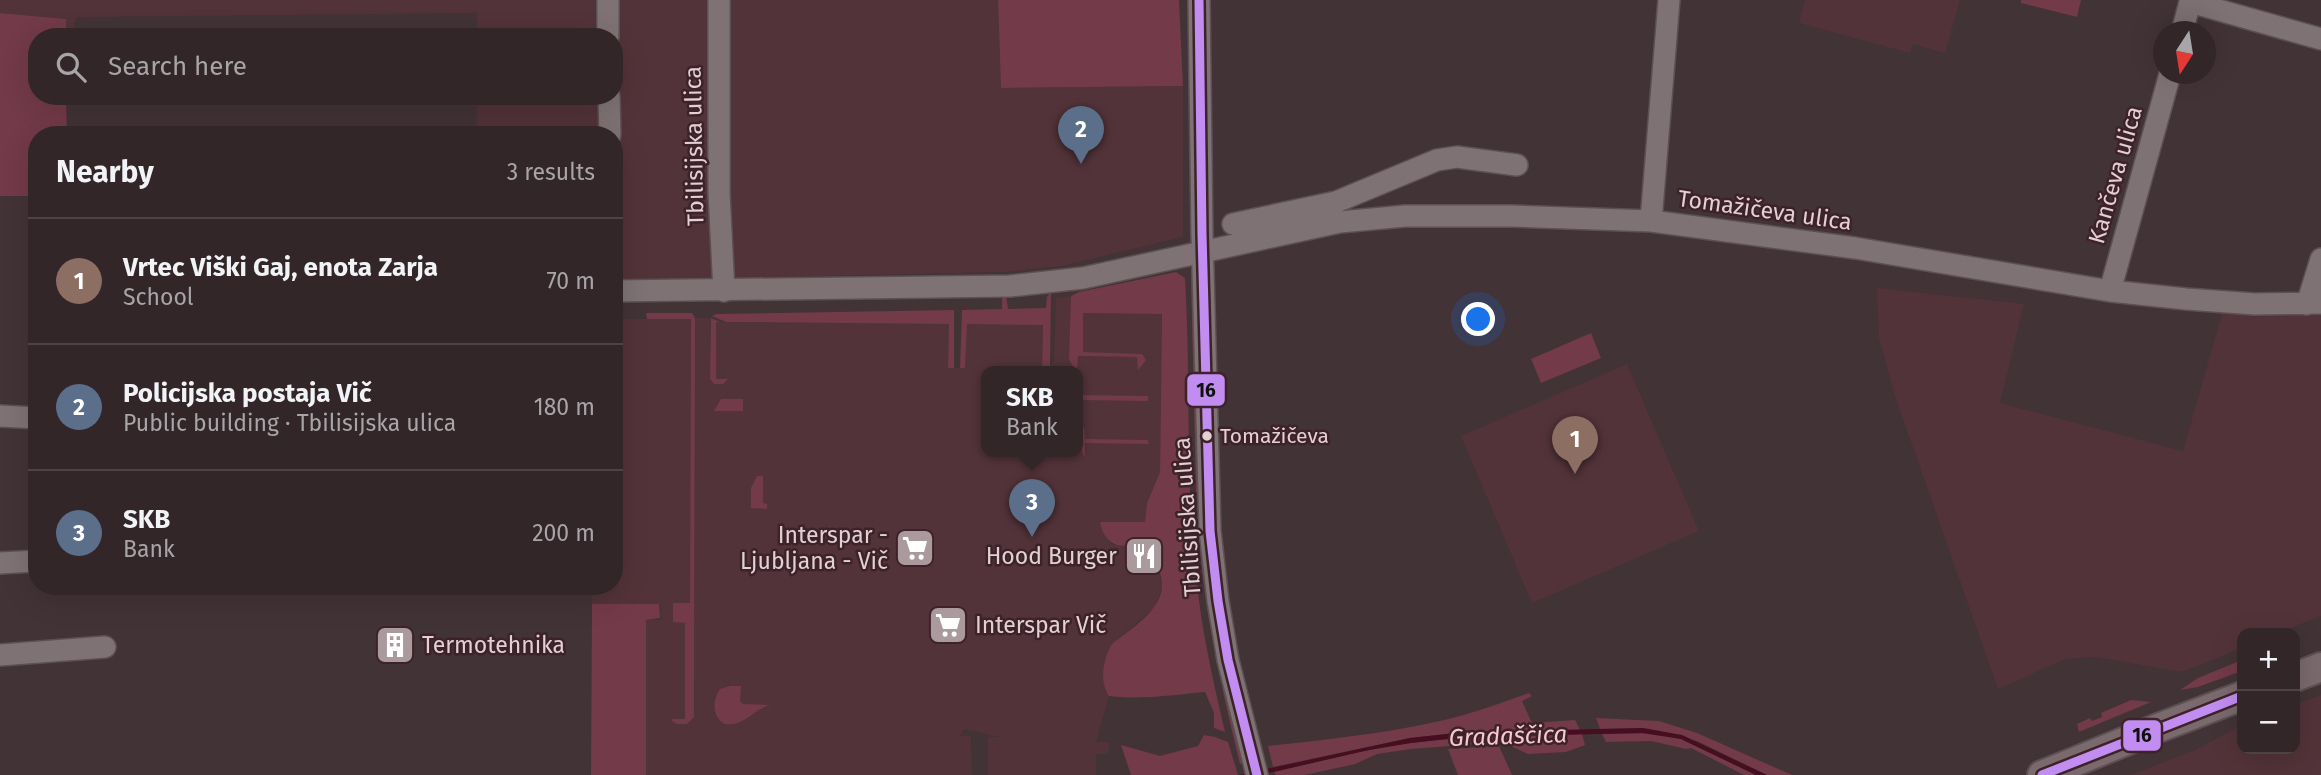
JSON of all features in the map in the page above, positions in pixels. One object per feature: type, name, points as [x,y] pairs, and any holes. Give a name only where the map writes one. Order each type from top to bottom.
[{"type":"main road","points":[[2300,675],[2321,667]]},
{"type":"main road","points":[[2042,775],[2237,698]]},
{"type":"street","points":[[608,0],[608,28]]},
{"type":"street","name":"Tbilisijska ulica","points":[[719,0],[719,193],[724,291]]},
{"type":"street","name":"Tbilisijska ulica","points":[[1199,0],[1208,496],[1212,555],[1228,660],[1255,768]]},
{"type":"street","points":[[1651,221],[1670,0]]},
{"type":"street","points":[[2185,21],[2190,2],[2321,39]]},
{"type":"street","name":"Kančeva ulica","points":[[2110,291],[2167,84]]},
{"type":"street","points":[[609,105],[610,126]]},
{"type":"street","points":[[1233,223],[1338,212],[1437,160],[1457,158],[1517,165]]},
{"type":"street","name":"Tomažičeva ulica","points":[[1203,252],[1338,212],[1651,221],[1854,248],[2110,291],[2255,304],[2314,303]]},
{"type":"street","points":[[623,291],[1010,286],[1083,278],[1203,252]]},
{"type":"street","points":[[2314,303],[2321,259]]},
{"type":"street","points":[[0,415],[28,417]]},
{"type":"street","points":[[0,563],[28,561]]},
{"type":"street","points":[[0,655],[104,648]]},
{"type":"shaded area","points":[[0,0],[998,0],[1001,88],[1183,86],[1183,237],[1061,266],[1004,272],[623,281],[623,126],[477,126],[477,105],[623,105],[623,28],[477,28],[477,13],[76,17],[74,28],[66,28],[66,19],[0,13]]},
{"type":"shaded area","points":[[998,0],[1179,0],[1183,86],[1001,88]]},
{"type":"shaded area","points":[[1805,0],[1960,0],[1945,53],[1913,44],[1910,53],[1799,23]]},
{"type":"shaded area","points":[[2021,0],[2081,0],[2077,17],[2021,3]]},
{"type":"shaded area","points":[[0,13],[66,19],[66,28],[28,28],[28,105],[66,105],[67,126],[28,126],[28,196],[0,196]]},
{"type":"shaded area","points":[[1176,272],[1185,278],[1190,501],[1196,575],[1204,634],[1225,732],[1214,728],[1214,713],[1205,692],[1157,697],[1121,697],[1109,696],[1104,684],[1104,663],[1112,644],[1151,611],[1161,594],[1159,567],[1162,553],[1136,542],[1123,546],[1112,543],[1104,535],[1100,522],[1145,522],[1147,503],[1160,472],[1162,314],[1083,313],[1083,352],[1142,354],[1146,360],[1138,370],[1137,357],[1078,356],[1077,366],[1073,366],[1069,359],[1071,296],[1079,292]]},
{"type":"shaded area","points":[[1193,277],[1200,492],[1196,492]]},
{"type":"shaded area","points":[[1877,288],[2024,304],[2000,403],[2183,451],[2222,314],[2321,313],[2321,616],[2291,628],[2237,628],[2237,650],[2182,672],[2095,657],[2065,659],[1998,689],[1896,399],[1879,338]]},
{"type":"shaded area","points":[[1051,291],[1050,366],[1042,366],[1043,325],[967,324],[965,368],[960,368],[962,310],[1002,309],[1002,294],[1006,294],[1008,309],[1046,308],[1047,297]]},
{"type":"shaded area","points":[[1071,296],[1070,362],[1078,356],[1138,357],[1138,369],[1142,354],[1083,352],[1083,313],[1162,314],[1160,472],[1147,503],[1145,522],[1101,522],[1106,538],[1112,544],[1134,548],[1129,560],[1152,569],[1157,567],[1162,586],[1154,608],[1112,644],[1104,663],[1105,689],[1109,696],[1096,742],[1109,742],[1108,754],[1096,754],[1096,775],[988,775],[988,737],[1000,737],[965,729],[960,736],[971,736],[972,775],[646,775],[646,620],[661,620],[660,604],[592,604],[592,595],[623,595],[623,319],[691,319],[690,604],[673,604],[673,622],[685,622],[685,719],[672,721],[677,724],[686,724],[694,717],[695,318],[711,318],[710,379],[714,384],[728,380],[716,380],[716,322],[949,324],[949,368],[965,368],[966,324],[1043,324],[1042,366],[981,366],[981,457],[1083,457],[1083,366],[1050,366],[1054,360],[1056,298]]},
{"type":"shaded area","points":[[954,310],[954,368],[948,368],[949,324],[726,322],[712,316],[716,314]]},
{"type":"shaded area","points":[[646,313],[692,313],[695,318],[694,717],[687,724],[672,721],[685,719],[685,623],[673,622],[673,603],[690,603],[691,319],[647,319]]},
{"type":"shaded area","points":[[711,318],[720,322],[716,322],[716,379],[728,379],[723,384],[714,384],[710,379]]},
{"type":"shaded area","points":[[1591,333],[1601,358],[1541,383],[1531,359]]},
{"type":"shaded area","points":[[1627,364],[1699,531],[1532,603],[1461,436]]},
{"type":"shaded area","points":[[1083,395],[1148,396],[1148,401],[1083,400]]},
{"type":"shaded area","points":[[721,399],[743,399],[743,411],[714,411]]},
{"type":"shaded area","points":[[1083,427],[1085,439],[1148,440],[1149,444],[1085,443],[1085,456]]},
{"type":"shaded area","points":[[757,476],[763,476],[763,503],[767,504],[767,509],[751,508],[751,488]]},
{"type":"shaded area","points":[[1197,504],[1200,504],[1227,698],[1244,763],[1240,764],[1212,635],[1202,570]]},
{"type":"shaded area","points":[[592,604],[659,604],[660,618],[646,620],[646,775],[591,775]]},
{"type":"shaded area","points":[[2237,662],[2237,673],[2198,687],[2180,690],[2198,678]]},
{"type":"shaded area","points":[[741,686],[740,701],[743,704],[770,705],[743,721],[725,724],[716,713],[715,703],[720,689]]},
{"type":"shaded area","points":[[1529,693],[1532,696],[1522,701],[1532,723],[1575,720],[1580,730],[1465,732],[1410,738],[1273,767],[1268,746],[1414,726],[1471,713]]},
{"type":"shaded area","points":[[2321,695],[2321,775],[2130,775],[2195,750],[2237,728],[2237,754],[2300,754],[2300,703]]},
{"type":"shaded area","points":[[2131,700],[2151,702],[2079,732],[2077,724],[2090,718],[2092,721],[2102,717],[2101,713]]},
{"type":"shaded area","points":[[1596,718],[1659,721],[1697,733],[1792,775],[1767,775],[1697,741],[1643,728],[1600,729]]},
{"type":"shaded area","points":[[1655,733],[1681,739],[1756,775],[1744,775],[1691,748],[1651,741],[1606,742],[1602,734]]},
{"type":"shaded area","points":[[1582,734],[1585,745],[1566,752],[1528,754],[1502,742],[1377,754],[1355,764],[1305,775],[1276,775],[1274,772],[1360,752],[1432,740]]},
{"type":"shaded area","points":[[1204,735],[1228,742],[1238,775],[1131,775],[1121,745],[1160,756],[1198,746]]},
{"type":"shaded area","points":[[1499,746],[1512,775],[1458,775],[1448,749]]},
{"type":"water","name":"Gradaščica","points":[[1643,728],[1682,735],[1767,775],[1756,775],[1681,739],[1642,733],[1466,737],[1369,750],[1260,775],[1239,775],[1410,738],[1465,732]]},
{"type":"transit line","name":"16","points":[[1199,0],[1210,531],[1228,660],[1257,775]]},
{"type":"transit line","name":"16","points":[[2042,775],[2237,698]]},
{"type":"place","name":"Policijska postaja Vič","points":[[1081,164]]},
{"type":"place","name":"Tomažičeva","points":[[1207,436]]},
{"type":"place","name":"Vrtec Viški Gaj, enota Zarja","points":[[1575,474]]},
{"type":"place","name":"SKB","points":[[1032,537]]},
{"type":"place","name":"Interspar - Ljubljana - Vič","points":[[915,548]]},
{"type":"place","name":"Hood Burger","points":[[1144,556]]},
{"type":"place","name":"Interspar Vič","points":[[948,625]]},
{"type":"place","name":"Termotehnika","points":[[395,645]]}]
